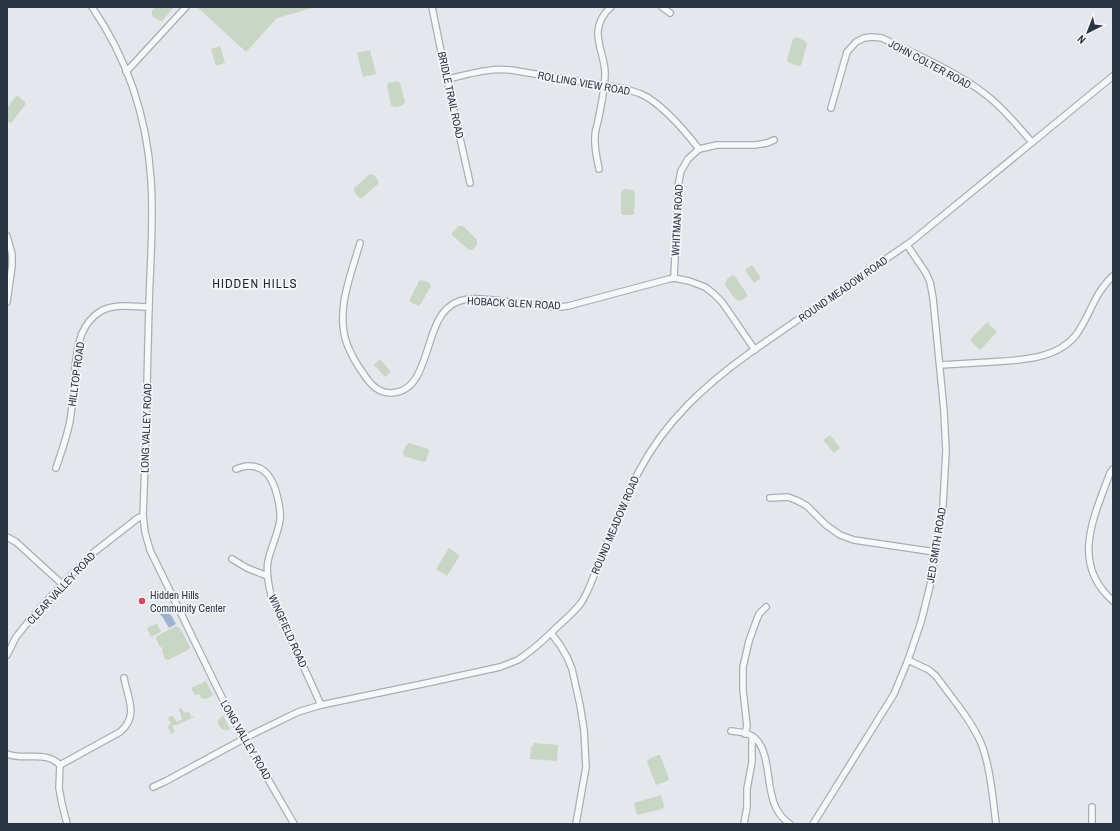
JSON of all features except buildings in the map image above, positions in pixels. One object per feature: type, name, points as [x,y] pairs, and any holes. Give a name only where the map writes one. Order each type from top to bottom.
[{"type":"street","name":"LONG VALLEY ROAD","points":[[92,7],[110,36],[139,107],[146,137],[151,180],[151,242],[143,516],[145,532],[150,550],[222,699],[294,824]]},
{"type":"street","points":[[126,72],[186,7]]},
{"type":"street","name":"BRIDLE TRAIL ROAD","points":[[432,7],[470,182]]},
{"type":"street","points":[[600,169],[595,149],[594,136],[604,86],[605,72],[598,32],[599,24],[602,18],[611,7]]},
{"type":"street","points":[[662,7],[670,13]]},
{"type":"street","name":"JOHN COLTER ROAD","points":[[831,108],[847,52],[856,42],[864,38],[882,38],[958,77],[988,97],[1007,114],[1032,142]]},
{"type":"street","name":"ROLLING VIEW ROAD","points":[[447,79],[499,69],[626,89],[642,94],[656,104],[684,130],[699,149]]},
{"type":"street","name":"ROUND MEADOW ROAD","points":[[153,787],[291,715],[304,710],[321,705],[507,665],[525,655],[572,613],[584,598],[600,563],[625,499],[638,472],[654,446],[678,416],[700,393],[728,368],[907,245],[1113,76]]},
{"type":"street","points":[[699,149],[717,145],[755,145],[774,140]]},
{"type":"street","name":"WHITMAN ROAD","points":[[674,278],[678,186],[681,171],[688,159],[699,149]]},
{"type":"street","points":[[7,236],[12,254],[12,266],[7,302]]},
{"type":"street","name":"HOBACK GLEN ROAD","points":[[360,243],[345,295],[343,317],[344,330],[347,344],[369,383],[384,392],[392,393],[402,391],[411,385],[418,376],[437,325],[444,312],[456,302],[470,300],[560,307],[674,278],[705,287],[714,294],[722,302],[755,350]]},
{"type":"street","name":"JED SMITH ROAD","points":[[813,824],[894,694],[908,660],[923,615],[930,586],[943,505],[946,451],[940,365],[930,282],[926,272],[907,245]]},
{"type":"street","points":[[940,365],[1026,359],[1050,354],[1062,348],[1075,336],[1100,291],[1107,281],[1113,276]]},
{"type":"street","name":"HILLTOP ROAD","points":[[56,468],[70,421],[78,343],[88,321],[108,308],[117,306],[149,307]]},
{"type":"street","name":"WINGFIELD ROAD","points":[[236,469],[246,466],[255,466],[269,475],[274,484],[280,506],[280,518],[278,532],[268,560],[267,576],[271,595],[321,705]]},
{"type":"street","points":[[1113,469],[1110,473],[1092,523],[1088,552],[1091,568],[1097,583],[1113,601]]},
{"type":"street","points":[[770,498],[788,497],[798,500],[807,506],[826,525],[840,536],[854,540],[935,552]]},
{"type":"street","name":"CLEAR VALLEY ROAD","points":[[7,656],[16,637],[82,563],[138,518],[143,516]]},
{"type":"street","points":[[7,537],[16,542],[62,584]]},
{"type":"street","points":[[232,559],[247,568],[267,576]]},
{"type":"street","points":[[745,734],[747,726],[743,690],[743,668],[749,641],[756,621],[759,614],[766,607]]},
{"type":"street","points":[[551,633],[560,645],[572,669],[584,730],[586,767],[576,824]]},
{"type":"street","points":[[908,660],[929,670],[936,676],[971,725],[986,758],[996,824]]},
{"type":"street","points":[[60,765],[120,732],[126,727],[132,713],[124,678]]},
{"type":"street","points":[[730,731],[752,736],[759,742],[763,750],[772,796],[776,808],[790,824]]},
{"type":"street","points":[[744,824],[747,807],[747,789],[752,762],[752,736]]},
{"type":"street","points":[[7,754],[13,756],[46,757],[56,761],[60,765],[59,788],[67,824]]},
{"type":"street","points":[[1092,806],[1092,824]]},
{"type":"green space","points":[[155,7],[174,7],[162,21],[152,16],[152,11]]},
{"type":"green space","points":[[197,7],[316,7],[277,18],[246,52]]},
{"type":"green space","points":[[796,37],[805,41],[807,44],[801,65],[798,66],[788,62],[787,59],[793,39]]},
{"type":"green space","points":[[220,46],[225,63],[216,66],[211,49]]},
{"type":"green space","points":[[370,50],[376,74],[363,77],[357,53]]},
{"type":"green space","points":[[397,81],[400,83],[405,102],[402,106],[394,107],[391,105],[387,86],[388,83]]},
{"type":"green space","points":[[18,96],[25,102],[25,105],[10,123],[7,121],[7,108],[15,97]]},
{"type":"green space","points":[[370,174],[374,175],[379,182],[362,198],[359,198],[354,191],[354,188]]},
{"type":"green space","points":[[624,189],[633,190],[635,193],[633,215],[623,215],[621,213],[621,192]]},
{"type":"green space","points":[[458,226],[463,226],[477,240],[477,245],[472,250],[469,250],[452,235]]},
{"type":"green space","points":[[752,265],[761,278],[754,283],[745,270]]},
{"type":"green space","points":[[734,275],[747,294],[747,297],[740,301],[735,299],[725,285],[728,278]]},
{"type":"green space","points":[[422,280],[430,283],[431,286],[419,306],[410,302],[410,299],[419,281]]},
{"type":"green space","points":[[987,322],[997,332],[980,350],[970,340]]},
{"type":"green space","points":[[380,359],[391,372],[385,377],[374,365]]},
{"type":"green space","points":[[830,435],[840,448],[834,453],[823,440]]},
{"type":"green space","points":[[409,443],[428,449],[429,451],[426,461],[424,462],[404,456],[403,452],[406,445]]},
{"type":"green space","points":[[449,548],[459,555],[459,557],[447,576],[436,569]]},
{"type":"green space","points":[[157,623],[161,632],[151,637],[147,628]]},
{"type":"green space","points":[[176,626],[180,628],[190,647],[188,650],[168,660],[165,659],[162,651],[163,648],[160,647],[156,639],[157,636]]},
{"type":"green space","points":[[206,681],[213,695],[206,699],[201,698],[199,694],[195,695],[191,688]]},
{"type":"green space","points":[[180,708],[186,713],[188,711],[192,717],[194,717],[172,726],[175,732],[171,734],[168,727],[171,723],[168,718],[173,716],[177,722],[182,719]]},
{"type":"green space","points":[[223,715],[230,729],[228,730],[223,730],[218,724],[218,720]]},
{"type":"green space","points":[[534,743],[558,745],[557,761],[530,759],[531,747]]},
{"type":"green space","points":[[660,755],[669,779],[656,785],[647,762],[649,759]]},
{"type":"green space","points":[[661,795],[664,806],[662,809],[637,815],[634,803]]},
{"type":"water","points":[[168,610],[176,624],[169,628],[160,614]]},
{"type":"place","name":"Hidden Hills Community Center","points":[[142,601]]},
{"type":"district","name":"HIDDEN HILLS","points":[[255,283]]}]
